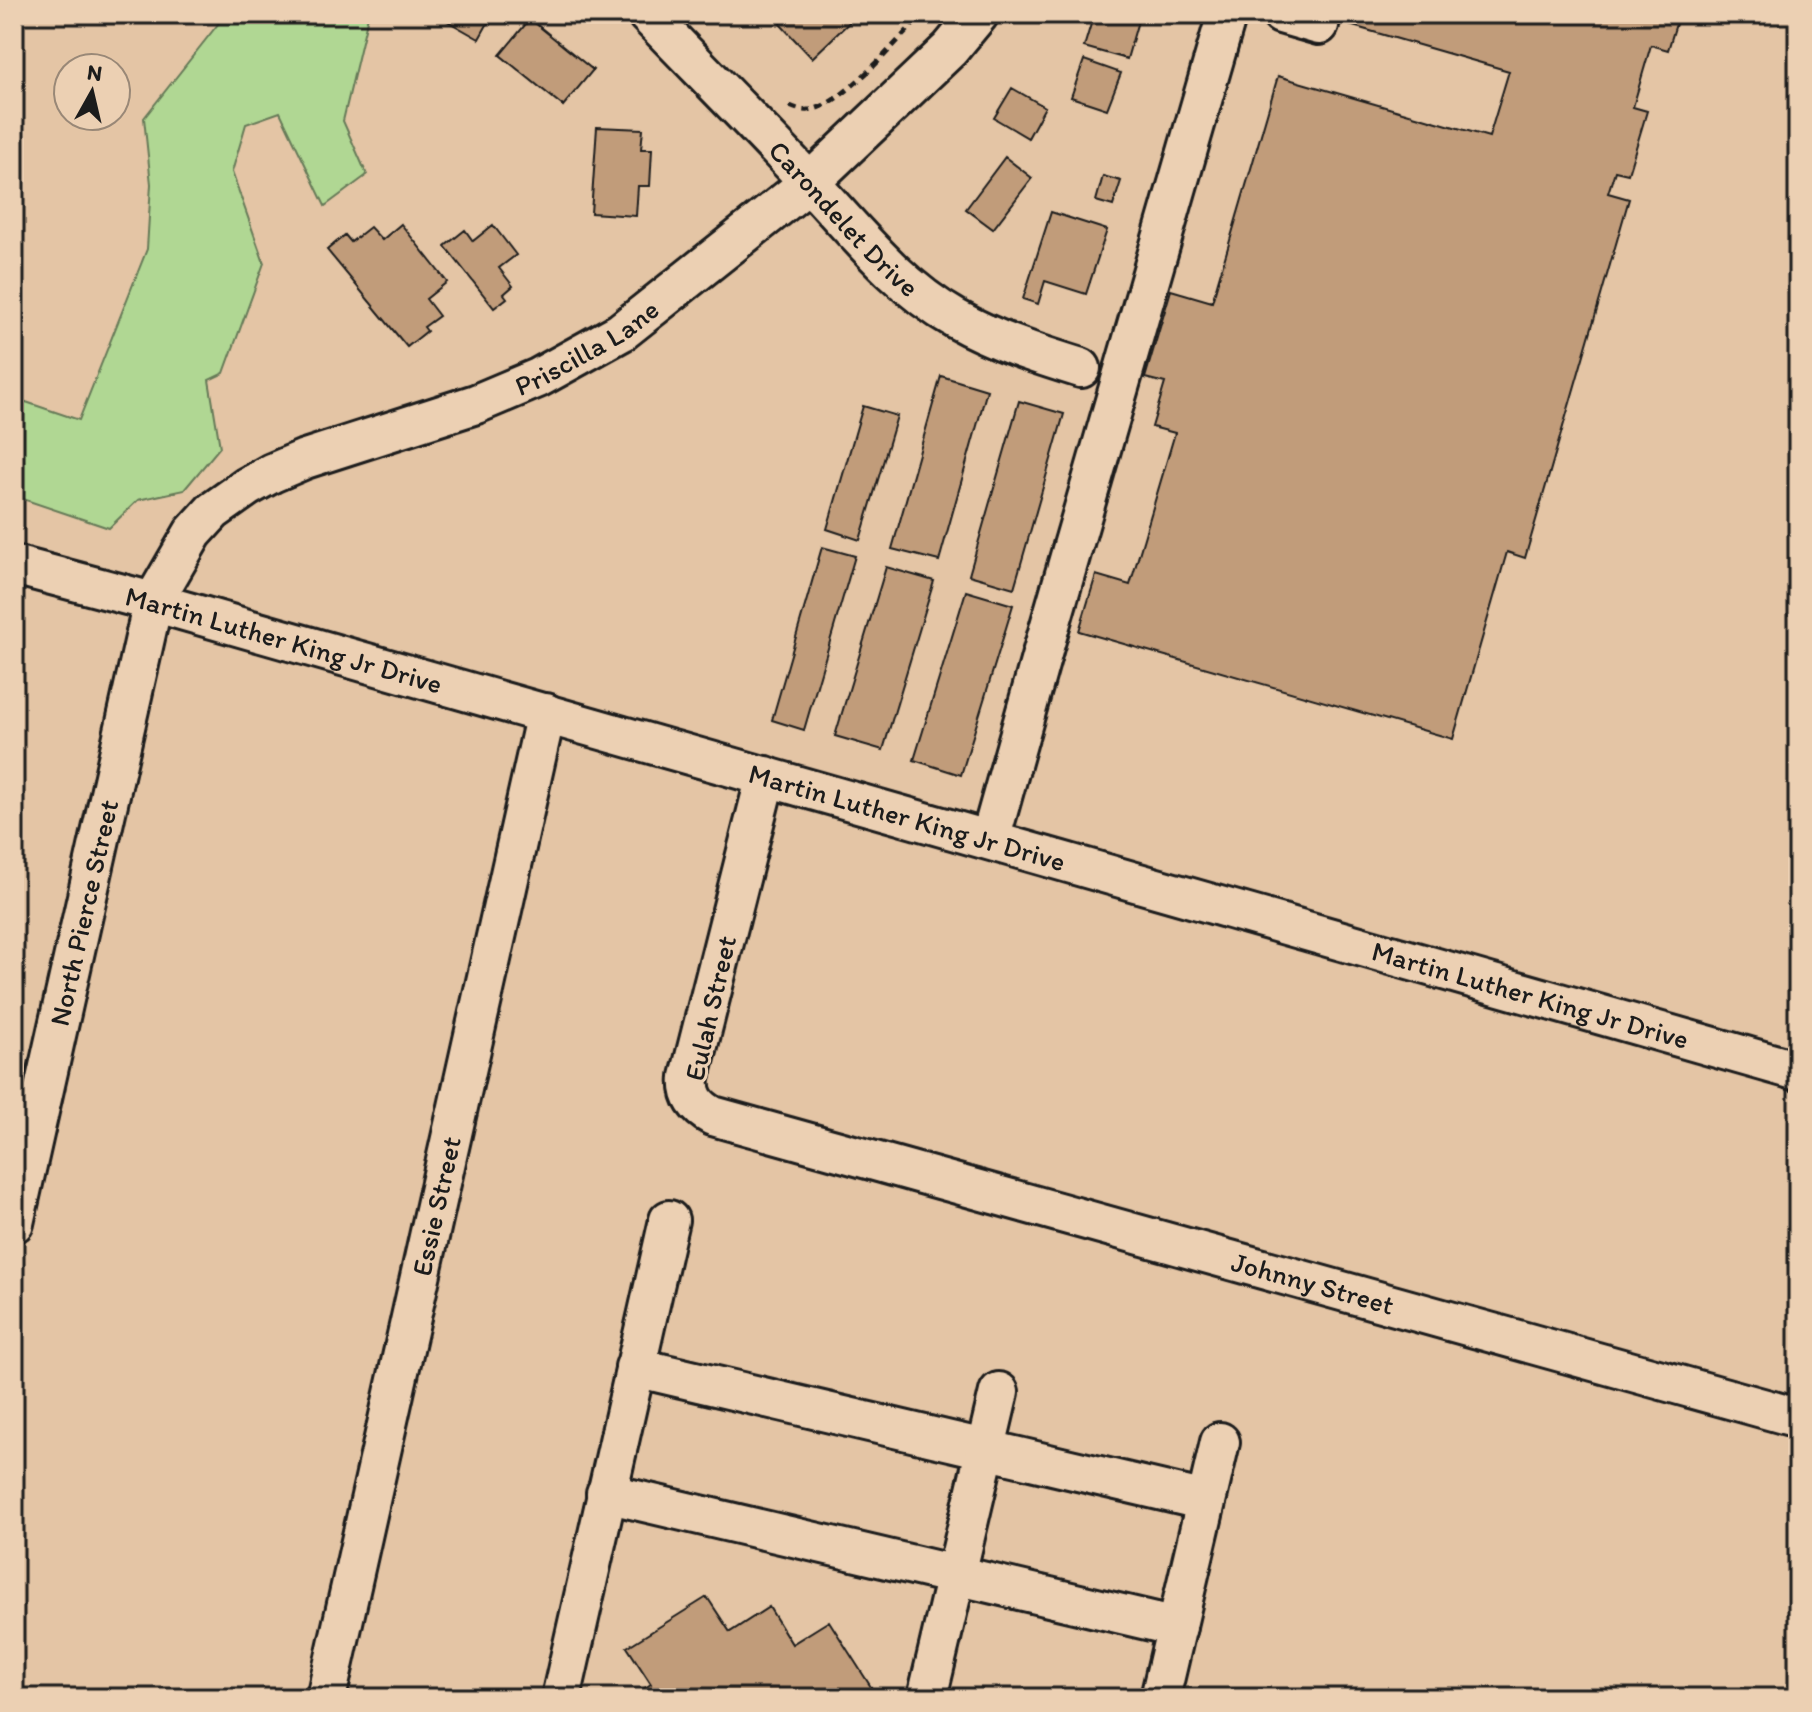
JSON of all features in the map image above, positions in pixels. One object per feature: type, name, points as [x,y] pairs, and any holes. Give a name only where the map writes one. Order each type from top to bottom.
[{"type":"street","name":"Carondelet Drive","points":[[647,14],[810,182],[850,228],[922,295],[955,319],[1019,348],[1081,368]]},
{"type":"street","name":"Priscilla Lane","points":[[153,602],[193,533],[213,511],[247,487],[305,459],[476,404],[538,378],[621,332],[810,182],[950,49],[979,14]]},
{"type":"street","points":[[990,840],[1227,14]]},
{"type":"street","points":[[1281,14],[1319,25],[1321,14]]},
{"type":"street","name":"Martin Luther King Jr Drive","points":[[14,565],[546,713],[1798,1071]]},
{"type":"street","name":"North Pierce Street","points":[[14,1223],[153,602]]},
{"type":"street","name":"Essie Street","points":[[326,1698],[546,713]]},
{"type":"street","name":"Eulah Street","points":[[766,776],[689,1087],[693,1100],[713,1116],[827,1148]]},
{"type":"street","name":"Johnny Street","points":[[827,1148],[1798,1418]]},
{"type":"street","points":[[561,1698],[669,1220]]},
{"type":"street","points":[[635,1367],[1206,1501]]},
{"type":"street","points":[[927,1698],[999,1392]]},
{"type":"street","points":[[1160,1698],[1220,1442]]},
{"type":"street","points":[[606,1493],[1177,1627]]},
{"type":"path","points":[[786,105],[807,111],[828,104],[873,66],[923,14]]},
{"type":"green space","points":[[226,14],[368,16],[343,121],[367,175],[325,206],[280,112],[246,124],[232,172],[264,263],[224,373],[209,380],[220,447],[184,490],[138,500],[109,528],[14,496],[14,398],[79,420],[147,249],[151,184],[144,118]]},
{"type":"building","points":[[435,14],[493,14],[479,39]]},
{"type":"building","points":[[791,14],[858,14],[812,58],[780,24]]},
{"type":"building","points":[[1094,14],[1140,14],[1127,59],[1084,47]]},
{"type":"building","points":[[1349,14],[1679,14],[1668,50],[1651,45],[1633,107],[1647,111],[1628,174],[1615,171],[1608,193],[1629,199],[1525,558],[1507,552],[1453,739],[1079,631],[1096,575],[1130,585],[1175,433],[1152,427],[1165,383],[1145,378],[1171,290],[1212,302],[1278,76],[1489,137],[1509,71],[1346,24]]},
{"type":"building","points":[[530,19],[593,70],[563,106],[500,55]]},
{"type":"building","points":[[1084,60],[1121,73],[1107,109],[1071,97]]},
{"type":"building","points":[[1012,88],[1045,107],[1028,138],[994,118]]},
{"type":"building","points":[[597,127],[643,129],[641,149],[652,149],[650,186],[638,186],[636,216],[591,213]]},
{"type":"building","points":[[1005,157],[1032,178],[993,229],[966,209]]},
{"type":"building","points":[[1103,176],[1121,181],[1113,206],[1096,201]]},
{"type":"building","points":[[1051,212],[1107,230],[1086,294],[1045,281],[1038,304],[1023,299]]},
{"type":"building","points":[[401,224],[447,282],[426,299],[439,316],[424,327],[427,331],[407,347],[327,250],[345,235],[351,242],[370,227],[382,240]]},
{"type":"building","points":[[493,225],[516,255],[499,268],[513,286],[504,294],[507,298],[494,308],[445,246],[465,230],[473,241]]},
{"type":"building","points":[[941,376],[987,390],[939,561],[892,549]]},
{"type":"building","points":[[1019,401],[1064,414],[1014,588],[969,575]]},
{"type":"building","points":[[863,406],[897,416],[860,540],[827,529]]},
{"type":"building","points":[[822,547],[855,556],[804,730],[772,720]]},
{"type":"building","points":[[886,567],[934,581],[883,750],[835,736]]},
{"type":"building","points":[[966,591],[1013,605],[961,775],[914,760]]},
{"type":"building","points":[[707,1597],[730,1632],[769,1607],[792,1644],[829,1621],[878,1698],[629,1698],[651,1684],[627,1647]]}]
